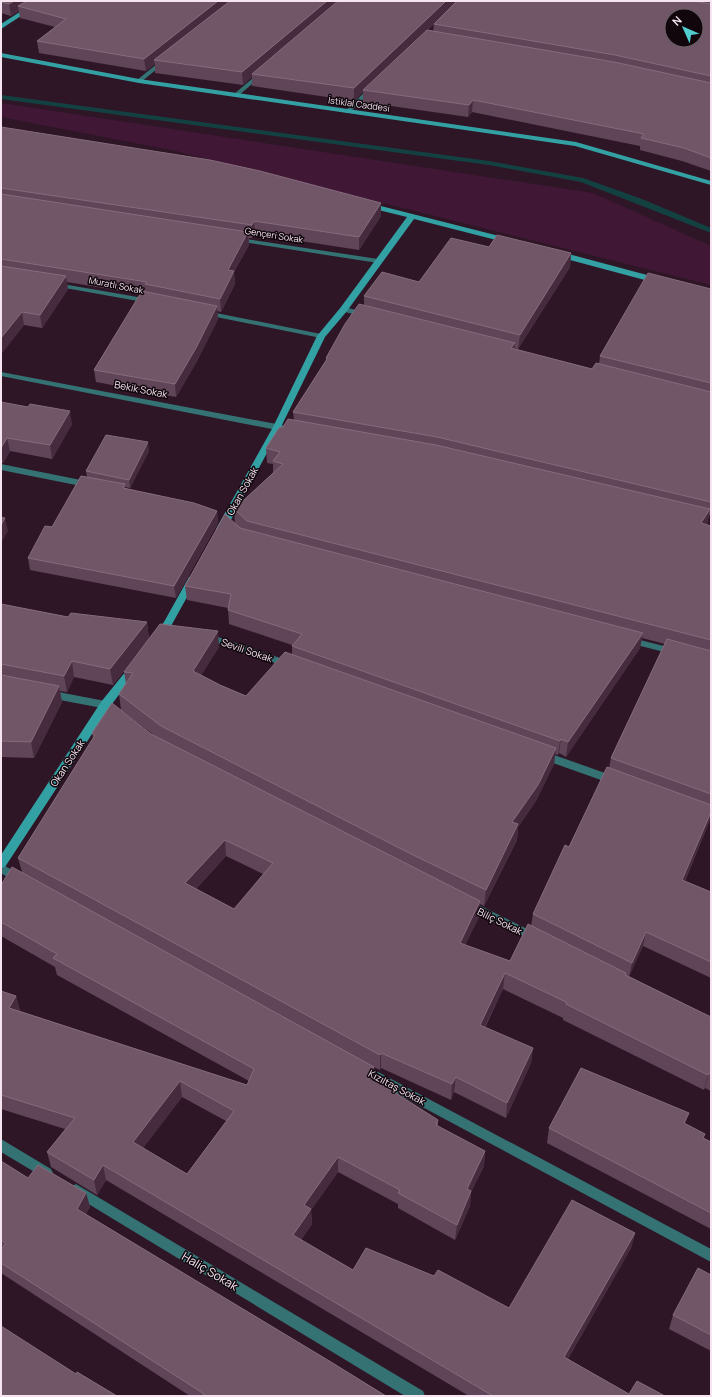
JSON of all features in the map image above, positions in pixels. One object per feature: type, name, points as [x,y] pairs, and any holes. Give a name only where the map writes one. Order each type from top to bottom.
[{"type":"street","points":[[1,27],[41,1]]},
{"type":"street","name":"İstiklal Caddesi","points":[[1,55],[139,81],[576,144],[711,183]]},
{"type":"street","points":[[139,81],[168,57]]},
{"type":"street","points":[[236,95],[265,70]]},
{"type":"street","points":[[347,112],[375,85]]},
{"type":"street","points":[[358,203],[519,244]]},
{"type":"street","name":"Okan Sokak","points":[[217,535],[221,520],[277,427],[321,336],[344,309],[412,216]]},
{"type":"street","name":"Gençeri Sokak","points":[[229,238],[378,261]]},
{"type":"street","points":[[550,252],[665,282]]},
{"type":"street","name":"Muratlı Sokak","points":[[46,282],[160,303]]},
{"type":"street","points":[[344,309],[375,317]]},
{"type":"street","points":[[198,311],[321,336]]},
{"type":"street","name":"Bekik Sokak","points":[[1,374],[292,430]]},
{"type":"street","points":[[1,467],[102,487]]},
{"type":"street","points":[[221,520],[234,530]]},
{"type":"street","points":[[153,642],[168,624],[198,569]]},
{"type":"street","points":[[168,624],[182,628]]},
{"type":"street","name":"Sevili Sokak","points":[[195,633],[297,667]]},
{"type":"street","points":[[619,637],[688,656]]},
{"type":"street","name":"Okan Sokak","points":[[1,864],[105,705],[138,661]]},
{"type":"street","points":[[38,692],[105,705],[122,719]]},
{"type":"street","points":[[530,751],[628,786]]},
{"type":"street","points":[[1,868],[29,884]]},
{"type":"street","name":"Biliç Sokak","points":[[458,900],[542,941]]},
{"type":"street","name":"Kızıltaş Sokak","points":[[354,1064],[711,1256]]},
{"type":"street","name":"Haliç Sokak","points":[[1,1145],[418,1396]]},
{"type":"shaded area","points":[[1,103],[593,193],[711,246],[711,285],[176,151],[1,117]]},
{"type":"building","points":[[1,1],[14,1],[9,4]]},
{"type":"building","points":[[27,1],[218,1],[144,59],[37,41],[66,19],[18,6]]},
{"type":"building","points":[[230,1],[327,1],[242,72],[154,60]]},
{"type":"building","points":[[338,1],[446,1],[354,88],[252,74]]},
{"type":"building","points":[[457,1],[692,1],[711,4],[711,76],[615,55],[434,24]]},
{"type":"building","points":[[427,30],[614,62],[711,83],[711,158],[684,148],[641,138],[644,134],[473,100],[469,105],[363,90]]},
{"type":"building","points":[[1,127],[210,160],[260,171],[381,203],[359,237],[254,221],[252,225],[1,188]]},
{"type":"building","points":[[1,194],[248,232],[228,270],[234,271],[220,299],[145,284],[147,282],[1,259]]},
{"type":"building","points":[[497,235],[571,253],[520,335],[364,296],[382,272],[419,282],[451,238],[489,247]]},
{"type":"building","points":[[1,266],[66,276],[40,315],[22,312],[1,338]]},
{"type":"building","points":[[648,273],[711,289],[711,383],[600,356]]},
{"type":"building","points":[[142,291],[217,306],[196,348],[175,384],[94,370]]},
{"type":"building","points":[[359,304],[515,343],[511,348],[592,369],[596,363],[711,392],[711,502],[437,437],[293,412],[327,359],[326,358],[345,324]]},
{"type":"building","points":[[1,402],[28,407],[30,404],[70,411],[50,445],[7,438],[1,448]]},
{"type":"building","points":[[288,419],[436,445],[710,509],[701,523],[711,526],[711,640],[247,521],[234,509],[283,464],[273,461],[280,452],[266,448],[279,428],[283,427]]},
{"type":"building","points":[[106,435],[148,442],[129,480],[86,471]]},
{"type":"building","points":[[81,476],[125,484],[123,488],[194,503],[217,511],[174,586],[28,558],[45,526],[52,527]]},
{"type":"building","points":[[225,514],[240,528],[643,633],[568,742],[561,739],[560,741],[292,646],[302,634],[228,610],[231,594],[185,586]]},
{"type":"building","points":[[1,517],[5,518],[1,525]]},
{"type":"building","points":[[1,604],[68,617],[71,613],[147,622],[110,669],[72,661],[64,676],[1,664]]},
{"type":"building","points":[[160,624],[218,631],[193,671],[246,696],[285,652],[556,748],[538,785],[512,822],[518,824],[486,890],[413,855],[161,726],[119,694],[133,673],[124,672]]},
{"type":"building","points":[[667,639],[711,651],[711,794],[611,758]]},
{"type":"building","points":[[1,675],[59,686],[31,742],[1,741]]},
{"type":"building","points":[[112,703],[151,734],[480,901],[460,943],[510,961],[528,924],[626,973],[625,975],[711,1017],[711,1074],[709,1073],[708,1075],[566,1004],[566,1002],[505,973],[480,1025],[533,1048],[507,1103],[456,1077],[452,1084],[381,1053],[380,1055],[18,858],[95,735],[92,733]],"holes":[[[225,840],[273,863],[234,909],[185,883]]]},
{"type":"building","points":[[607,767],[711,805],[711,812],[682,880],[711,892],[711,962],[646,932],[632,963],[533,914],[565,845],[569,847]]},
{"type":"building","points":[[12,867],[374,1067],[369,1076],[438,1120],[436,1125],[485,1151],[467,1189],[471,1191],[457,1225],[398,1193],[400,1190],[338,1157],[304,1205],[311,1209],[293,1235],[353,1270],[366,1248],[434,1276],[438,1270],[509,1308],[572,1200],[635,1233],[564,1357],[629,1394],[637,1381],[665,1396],[493,1396],[103,1165],[94,1180],[47,1152],[75,1118],[1,1095],[1,991],[16,996],[9,1008],[247,1085],[254,1069],[53,958],[57,954],[1,922],[1,885]],"holes":[[[180,1081],[234,1111],[187,1174],[133,1142]]]},
{"type":"building","points":[[581,1068],[689,1113],[684,1123],[705,1134],[703,1138],[711,1142],[711,1213],[549,1128]]},
{"type":"building","points":[[1,1161],[28,1178],[38,1165],[86,1193],[77,1209],[386,1396],[203,1396],[204,1394],[1,1263],[1,1250],[6,1243],[1,1240]]},
{"type":"building","points":[[698,1268],[711,1275],[711,1335],[673,1315]]},
{"type":"building","points":[[1,1326],[76,1374],[77,1372],[117,1396],[1,1396]]},
{"type":"waterway","points":[[1,97],[489,163],[583,180],[639,201],[711,231]]}]
